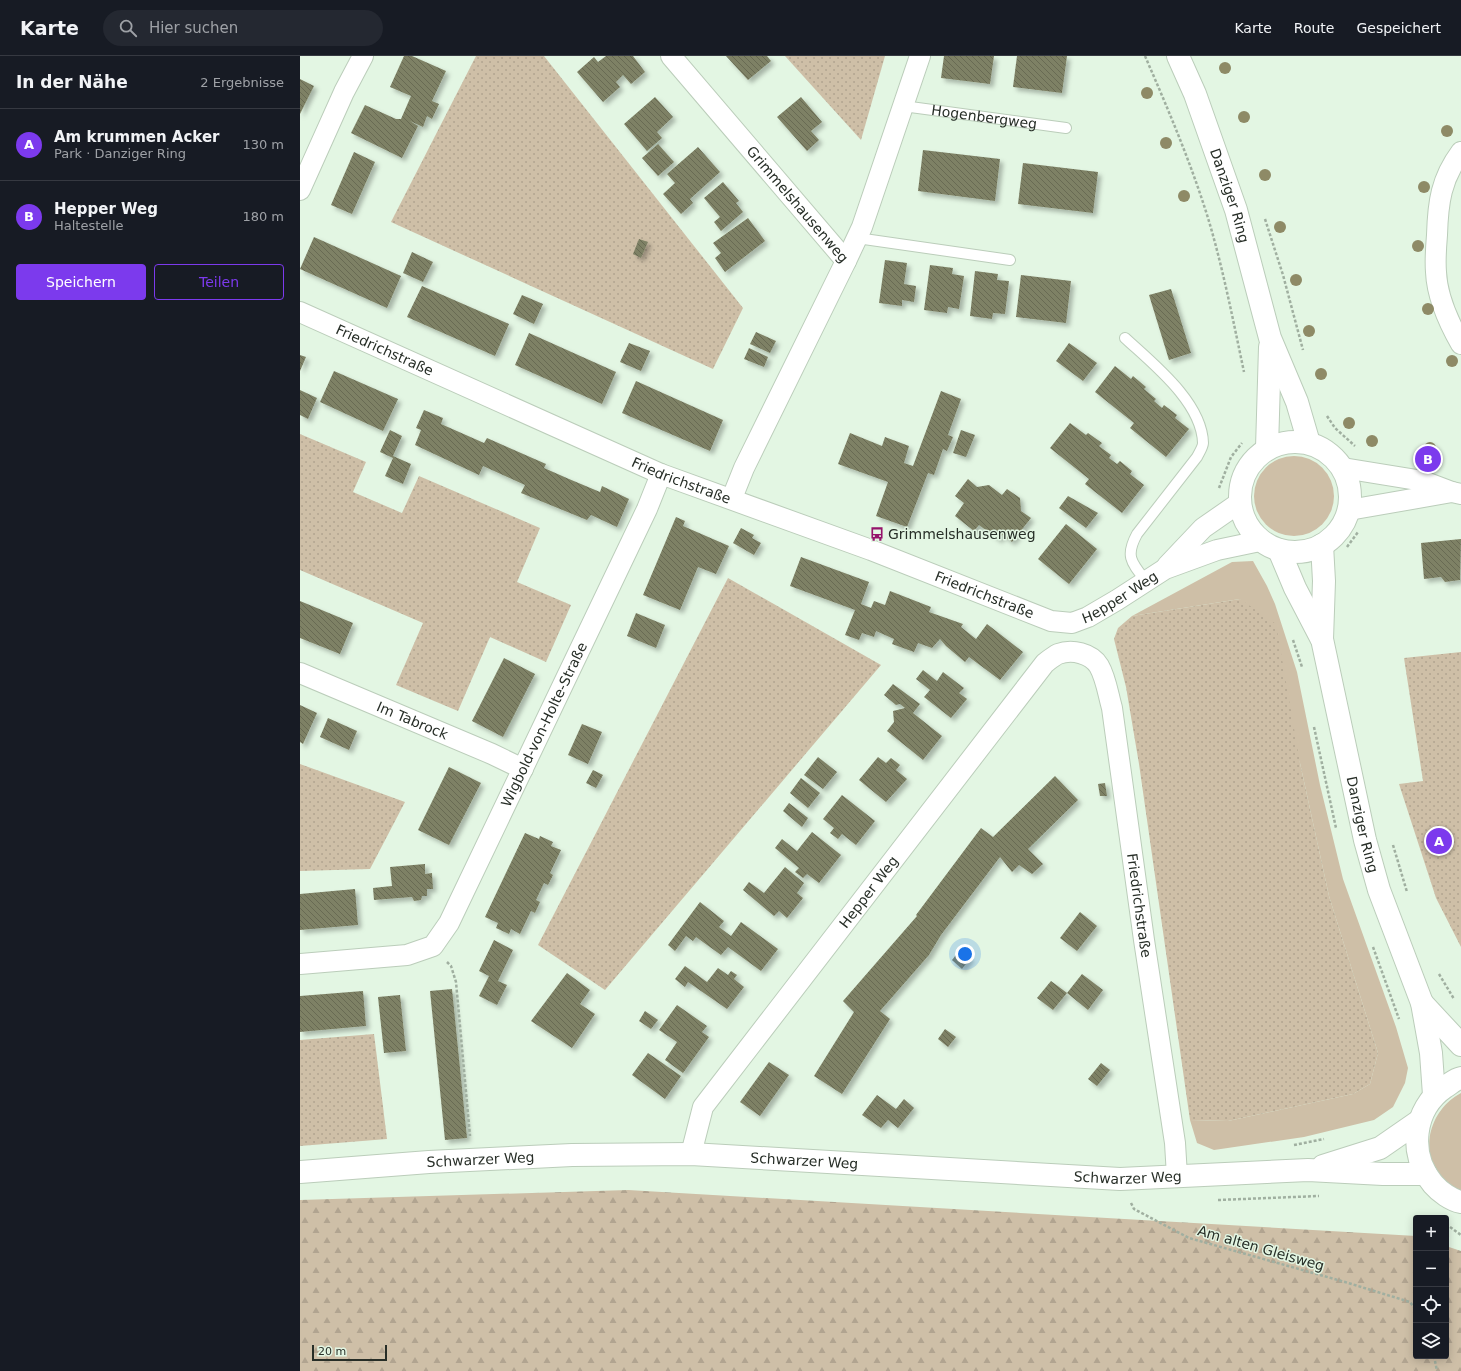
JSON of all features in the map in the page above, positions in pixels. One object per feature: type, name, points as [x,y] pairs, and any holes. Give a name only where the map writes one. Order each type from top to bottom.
[{"type":"main road","name":"Danziger Ring","points":[[1178,56],[1195,94],[1236,210],[1270,338],[1297,402],[1309,443]]},
{"type":"main road","name":"Danziger Ring","points":[[1267,448],[1270,338]]},
{"type":"main road","points":[[1288,441],[1309,443],[1329,452],[1343,468],[1350,488],[1349,510],[1339,530],[1322,545],[1301,552],[1279,550],[1260,541],[1246,524],[1239,503],[1241,481],[1251,462],[1267,448],[1288,441]]},
{"type":"main road","name":"Danziger Ring","points":[[1322,545],[1324,581],[1322,639],[1365,840],[1379,890],[1422,1003],[1431,1053],[1434,1095]]},
{"type":"main road","name":"Danziger Ring","points":[[1279,550],[1295,588],[1322,639]]},
{"type":"main road","name":"Danziger Ring","points":[[1422,1003],[1461,1045]]},
{"type":"main road","points":[[1461,1078],[1434,1095],[1419,1121],[1417,1148],[1420,1162],[1426,1174],[1439,1190],[1461,1202]]},
{"type":"main road","name":"Schwarzer Weg","points":[[1308,1170],[1380,1148],[1419,1121]]},
{"type":"main road","name":"Schwarzer Weg","points":[[300,1172],[572,1155],[691,1154],[1120,1179],[1308,1170],[1383,1174],[1426,1174]]},
{"type":"street","points":[[300,190],[344,92],[363,56]]},
{"type":"street","name":"Grimmelshausenweg","points":[[671,56],[846,261],[744,468],[732,498]]},
{"type":"street","points":[[846,261],[857,238],[920,56]]},
{"type":"street","points":[[1461,152],[1451,166],[1443,184],[1437,213],[1436,273],[1442,303],[1461,344]]},
{"type":"street","name":"Friedrichstraße","points":[[300,312],[661,474],[732,498],[871,550],[1051,620],[1072,623]]},
{"type":"street","points":[[1343,468],[1423,481],[1456,493]]},
{"type":"street","name":"Wigbold-von-Holte-Straße","points":[[432,946],[449,923],[647,509],[661,474]]},
{"type":"street","points":[[1349,510],[1456,493]]},
{"type":"street","name":"Hepper Weg","points":[[1165,569],[1203,528],[1239,503]]},
{"type":"street","name":"Hepper Weg","points":[[1072,623],[1088,617],[1165,569],[1217,550],[1260,541]]},
{"type":"street","name":"Friedrichstraße","points":[[1073,652],[1089,656],[1098,665],[1103,674],[1112,708],[1144,940],[1175,1143],[1178,1176]]},
{"type":"street","name":"Hepper Weg","points":[[691,1154],[703,1107],[1045,663],[1058,654],[1073,652]]},
{"type":"street","name":"Im Tabrock","points":[[300,673],[492,754],[523,769]]},
{"type":"street","points":[[300,964],[407,955],[432,946]]},
{"type":"lane","name":"Hogenbergweg","points":[[903,106],[1066,128]]},
{"type":"lane","points":[[857,238],[1010,260]]},
{"type":"lane","points":[[1125,338],[1168,379],[1183,397],[1199,422],[1203,444],[1197,457],[1137,534],[1131,546],[1130,553],[1133,565],[1146,581]]},
{"type":"path","points":[[1145,56],[1169,110],[1208,217],[1228,291],[1245,380]]},
{"type":"path","points":[[1324,411],[1335,428],[1358,448]]},
{"type":"path","points":[[1218,490],[1232,457],[1243,442]]},
{"type":"path","points":[[1392,840],[1409,898]]},
{"type":"path","points":[[432,946],[451,966],[456,982],[473,1160]]},
{"type":"path","points":[[1438,973],[1457,1005]]},
{"type":"path","name":"Am alten Gleisweg","points":[[1120,1179],[1134,1209],[1190,1238],[1353,1284],[1410,1302],[1413,1306]]},
{"type":"path","points":[[1449,1226],[1461,1235]]},
{"type":"path","points":[[1434,1359],[1436,1371]]},
{"type":"green space","points":[[476,56],[544,56],[743,308],[713,369],[391,222]]},
{"type":"green space","points":[[785,56],[885,56],[861,140]]},
{"type":"green space","points":[[300,434],[366,462],[353,492],[402,513],[419,476],[540,528],[517,582],[571,605],[546,662],[490,637],[458,711],[396,685],[423,623],[300,570]]},
{"type":"green space","points":[[1294,456],[1309,459],[1322,468],[1331,481],[1334,496],[1331,511],[1322,524],[1309,533],[1294,536],[1279,533],[1266,524],[1257,511],[1254,496],[1257,481],[1266,468],[1279,459]]},
{"type":"green space","points":[[1253,561],[1275,604],[1297,672],[1320,785],[1343,879],[1396,1027],[1408,1068],[1405,1083],[1393,1107],[1374,1120],[1304,1137],[1214,1150],[1197,1143],[1190,1120],[1228,1121],[1353,1094],[1370,1084],[1378,1053],[1329,896],[1300,763],[1240,599],[1132,616],[1232,562]]},
{"type":"green space","points":[[728,578],[881,665],[605,990],[538,945]]},
{"type":"green space","points":[[1240,599],[1276,624],[1300,763],[1329,896],[1378,1053],[1370,1084],[1353,1094],[1228,1121],[1190,1120],[1139,764],[1126,687],[1114,639],[1118,628],[1132,616]]},
{"type":"green space","points":[[1461,652],[1461,947],[1436,898],[1399,784],[1423,781],[1404,658]]},
{"type":"green space","points":[[300,764],[405,802],[370,869],[300,871]]},
{"type":"green space","points":[[374,1034],[387,1139],[300,1146],[300,1040]]},
{"type":"green space","points":[[1461,1093],[1461,1191],[1445,1181],[1436,1170],[1431,1158],[1429,1146],[1430,1133],[1434,1121],[1441,1110]]},
{"type":"green space","points":[[628,1190],[1413,1236],[1413,1359],[1449,1359],[1449,1247],[1461,1251],[1461,1371],[300,1371],[300,1200]]},
{"type":"building","points":[[404,56],[412,56],[446,71],[432,101],[439,104],[432,119],[427,116],[423,127],[410,121],[418,126],[402,158],[351,133],[365,105],[396,119],[401,119],[411,96],[390,87]]},
{"type":"building","points":[[606,56],[633,56],[645,72],[631,84],[623,75],[616,82],[620,87],[603,102],[577,72],[594,57],[598,62]]},
{"type":"building","points":[[726,56],[767,56],[771,61],[748,80]]},
{"type":"building","points":[[944,56],[994,56],[990,84],[941,78]]},
{"type":"building","points":[[1017,56],[1067,56],[1062,93],[1013,87]]},
{"type":"building","points":[[300,79],[314,86],[300,114]]},
{"type":"building","points":[[655,97],[673,117],[657,132],[662,138],[647,151],[624,124]]},
{"type":"building","points":[[801,97],[822,122],[811,131],[819,140],[807,151],[777,117]]},
{"type":"building","points":[[658,144],[674,162],[658,176],[642,158]]},
{"type":"building","points":[[698,147],[720,172],[690,199],[693,203],[681,214],[663,194],[675,183],[667,174]]},
{"type":"building","points":[[923,150],[1000,159],[995,201],[918,191]]},
{"type":"building","points":[[354,152],[375,162],[352,214],[331,205]]},
{"type":"building","points":[[1023,163],[1098,172],[1093,213],[1018,204]]},
{"type":"building","points":[[723,182],[739,201],[736,203],[743,212],[721,231],[714,222],[720,217],[704,198]]},
{"type":"building","points":[[748,218],[765,241],[725,272],[715,258],[721,253],[713,243]]},
{"type":"building","points":[[314,237],[401,276],[387,308],[300,269]]},
{"type":"building","points":[[639,239],[648,242],[641,258],[633,254]]},
{"type":"building","points":[[412,252],[433,262],[423,282],[403,273]]},
{"type":"building","points":[[885,260],[907,263],[904,284],[916,286],[914,302],[902,300],[902,306],[879,303]]},
{"type":"building","points":[[930,265],[953,268],[952,274],[964,276],[959,309],[948,307],[947,313],[924,310]]},
{"type":"building","points":[[975,271],[998,274],[997,280],[1009,281],[1005,314],[993,313],[992,319],[970,316]]},
{"type":"building","points":[[1021,275],[1071,281],[1066,323],[1016,317]]},
{"type":"building","points":[[422,286],[509,324],[495,356],[407,317]]},
{"type":"building","points":[[1171,289],[1191,353],[1169,360],[1149,295]]},
{"type":"building","points":[[522,295],[543,304],[534,324],[513,314]]},
{"type":"building","points":[[756,332],[776,341],[770,353],[750,344]]},
{"type":"building","points":[[529,333],[616,372],[602,404],[515,365]]},
{"type":"building","points":[[629,343],[650,351],[641,371],[620,362]]},
{"type":"building","points":[[1069,343],[1097,363],[1083,381],[1056,361]]},
{"type":"building","points":[[749,348],[768,357],[764,367],[744,359]]},
{"type":"building","points":[[300,355],[306,357],[300,371]]},
{"type":"building","points":[[1115,366],[1131,379],[1133,376],[1146,387],[1144,389],[1156,399],[1154,401],[1162,408],[1164,405],[1177,415],[1175,418],[1189,429],[1166,457],[1130,428],[1134,423],[1095,392]]},
{"type":"building","points":[[334,371],[398,399],[383,431],[320,402]]},
{"type":"building","points":[[636,381],[723,420],[710,451],[622,413]]},
{"type":"building","points":[[300,390],[317,398],[308,419],[300,415]]},
{"type":"building","points":[[941,391],[961,399],[948,435],[953,437],[947,451],[943,449],[934,475],[928,473],[907,527],[876,516],[888,482],[838,464],[850,433],[882,446],[885,437],[909,446],[904,463],[913,466]]},
{"type":"building","points":[[424,410],[443,418],[441,424],[484,443],[487,438],[546,464],[544,468],[569,479],[600,492],[602,486],[629,499],[617,527],[591,515],[587,520],[521,493],[525,485],[483,466],[479,475],[415,445],[421,430],[416,428]]},
{"type":"building","points":[[1070,423],[1086,435],[1088,433],[1102,443],[1099,446],[1111,455],[1109,458],[1117,464],[1120,461],[1132,471],[1130,474],[1144,485],[1122,513],[1085,484],[1089,479],[1050,448]]},
{"type":"building","points":[[390,430],[402,436],[393,456],[411,464],[403,484],[385,476],[393,458],[380,452]]},
{"type":"building","points":[[961,430],[975,435],[966,457],[953,453]]},
{"type":"building","points":[[968,479],[977,487],[989,485],[1002,495],[1007,489],[1020,498],[1021,511],[1031,518],[1012,542],[1002,535],[999,540],[979,525],[974,531],[955,516],[964,503],[955,496]]},
{"type":"building","points":[[1068,496],[1098,513],[1086,528],[1059,508]]},
{"type":"building","points":[[676,517],[685,521],[683,526],[729,546],[716,574],[698,567],[680,610],[643,595]]},
{"type":"building","points":[[1066,524],[1097,549],[1069,584],[1038,559]]},
{"type":"building","points":[[741,528],[754,535],[752,538],[761,543],[754,555],[733,543]]},
{"type":"building","points":[[1461,539],[1460,580],[1445,582],[1441,577],[1424,579],[1421,543]]},
{"type":"building","points":[[801,557],[869,582],[861,604],[871,608],[874,601],[885,605],[890,591],[931,607],[929,612],[963,624],[961,627],[976,639],[987,624],[1023,652],[1000,680],[969,657],[965,662],[940,639],[932,648],[918,643],[914,652],[892,644],[894,639],[876,631],[874,637],[862,633],[859,640],[845,635],[855,610],[790,586]]},
{"type":"building","points":[[300,601],[353,623],[340,654],[300,638]]},
{"type":"building","points":[[636,613],[665,625],[656,648],[627,636]]},
{"type":"building","points":[[504,658],[535,674],[503,737],[472,721]]},
{"type":"building","points":[[923,670],[937,681],[943,672],[964,688],[959,693],[967,699],[951,718],[924,697],[930,690],[916,679]]},
{"type":"building","points":[[893,684],[920,704],[913,713],[942,736],[923,760],[887,731],[894,722],[893,711],[905,708],[900,704],[896,705],[884,695]]},
{"type":"building","points":[[300,705],[317,713],[303,744],[300,742]]},
{"type":"building","points":[[328,718],[357,731],[349,750],[320,737]]},
{"type":"building","points":[[582,724],[602,732],[588,764],[568,755]]},
{"type":"building","points":[[818,757],[837,772],[823,789],[804,775]]},
{"type":"building","points":[[878,757],[886,763],[891,758],[900,765],[896,770],[907,779],[886,802],[859,780]]},
{"type":"building","points":[[449,767],[481,783],[449,845],[418,830]]},
{"type":"building","points":[[593,770],[603,775],[596,788],[586,783]]},
{"type":"building","points":[[1055,776],[1078,800],[1028,849],[1043,864],[1032,874],[1019,865],[1012,872],[1000,857],[941,935],[929,955],[880,1011],[890,1019],[842,1094],[814,1076],[854,1012],[843,1001],[917,916],[916,915],[981,828],[993,837]]},
{"type":"building","points":[[801,778],[820,793],[808,808],[790,793]]},
{"type":"building","points":[[1105,783],[1107,796],[1100,796],[1098,784]]},
{"type":"building","points":[[842,795],[875,821],[856,845],[842,834],[838,839],[830,833],[834,828],[823,819]]},
{"type":"building","points":[[789,803],[808,818],[802,827],[783,811]]},
{"type":"building","points":[[812,832],[841,855],[819,883],[807,874],[803,878],[795,872],[799,868],[775,848],[782,839],[797,851]]},
{"type":"building","points":[[525,833],[539,839],[540,836],[553,842],[551,846],[561,850],[550,873],[553,875],[548,885],[544,883],[536,900],[540,902],[535,913],[531,911],[520,934],[511,929],[509,934],[496,928],[498,923],[485,917]]},
{"type":"building","points":[[425,864],[425,874],[432,873],[433,889],[427,889],[427,896],[422,896],[421,900],[414,901],[412,897],[374,900],[373,888],[392,886],[390,867]]},
{"type":"building","points":[[785,867],[804,883],[797,893],[803,898],[787,918],[779,911],[774,916],[743,890],[749,882],[764,893]]},
{"type":"building","points":[[355,889],[358,925],[300,930],[300,894]]},
{"type":"building","points":[[700,902],[724,921],[719,927],[731,936],[741,922],[778,949],[761,971],[728,947],[721,955],[696,937],[693,941],[686,936],[675,951],[668,945]]},
{"type":"building","points":[[1080,912],[1097,926],[1077,951],[1060,938]]},
{"type":"building","points":[[494,940],[513,950],[498,981],[507,985],[497,1005],[479,996],[489,976],[479,971]]},
{"type":"building","points":[[960,950],[971,958],[962,969],[952,960]]},
{"type":"building","points":[[685,966],[707,982],[718,968],[728,975],[731,971],[737,975],[734,979],[744,987],[727,1009],[688,982],[685,987],[675,979]]},
{"type":"building","points":[[567,973],[590,990],[580,1004],[595,1014],[572,1048],[531,1021]]},
{"type":"building","points":[[1082,974],[1103,990],[1088,1010],[1067,993]]},
{"type":"building","points":[[1051,981],[1067,993],[1053,1010],[1037,998]]},
{"type":"building","points":[[452,989],[467,1138],[445,1140],[430,991]]},
{"type":"building","points":[[363,991],[366,1026],[300,1032],[300,996]]},
{"type":"building","points":[[400,995],[406,1051],[384,1053],[378,997]]},
{"type":"building","points":[[677,1005],[707,1026],[702,1032],[709,1037],[683,1073],[665,1060],[677,1042],[659,1030]]},
{"type":"building","points":[[645,1011],[658,1020],[651,1029],[639,1021]]},
{"type":"building","points":[[945,1029],[956,1037],[948,1047],[938,1039]]},
{"type":"building","points":[[648,1053],[681,1076],[665,1099],[632,1075]]},
{"type":"building","points":[[769,1062],[789,1075],[760,1116],[740,1102]]},
{"type":"building","points":[[1101,1063],[1110,1070],[1097,1086],[1088,1079]]},
{"type":"building","points":[[877,1095],[896,1109],[904,1099],[914,1108],[898,1128],[888,1120],[881,1128],[862,1115]]},
{"type":"place","name":"Hepper Weg","points":[[1428,459]]},
{"type":"place","name":"Grimmelshausenweg","points":[[877,534]]},
{"type":"place","name":"Am krummen Acker","points":[[1439,841]]}]
